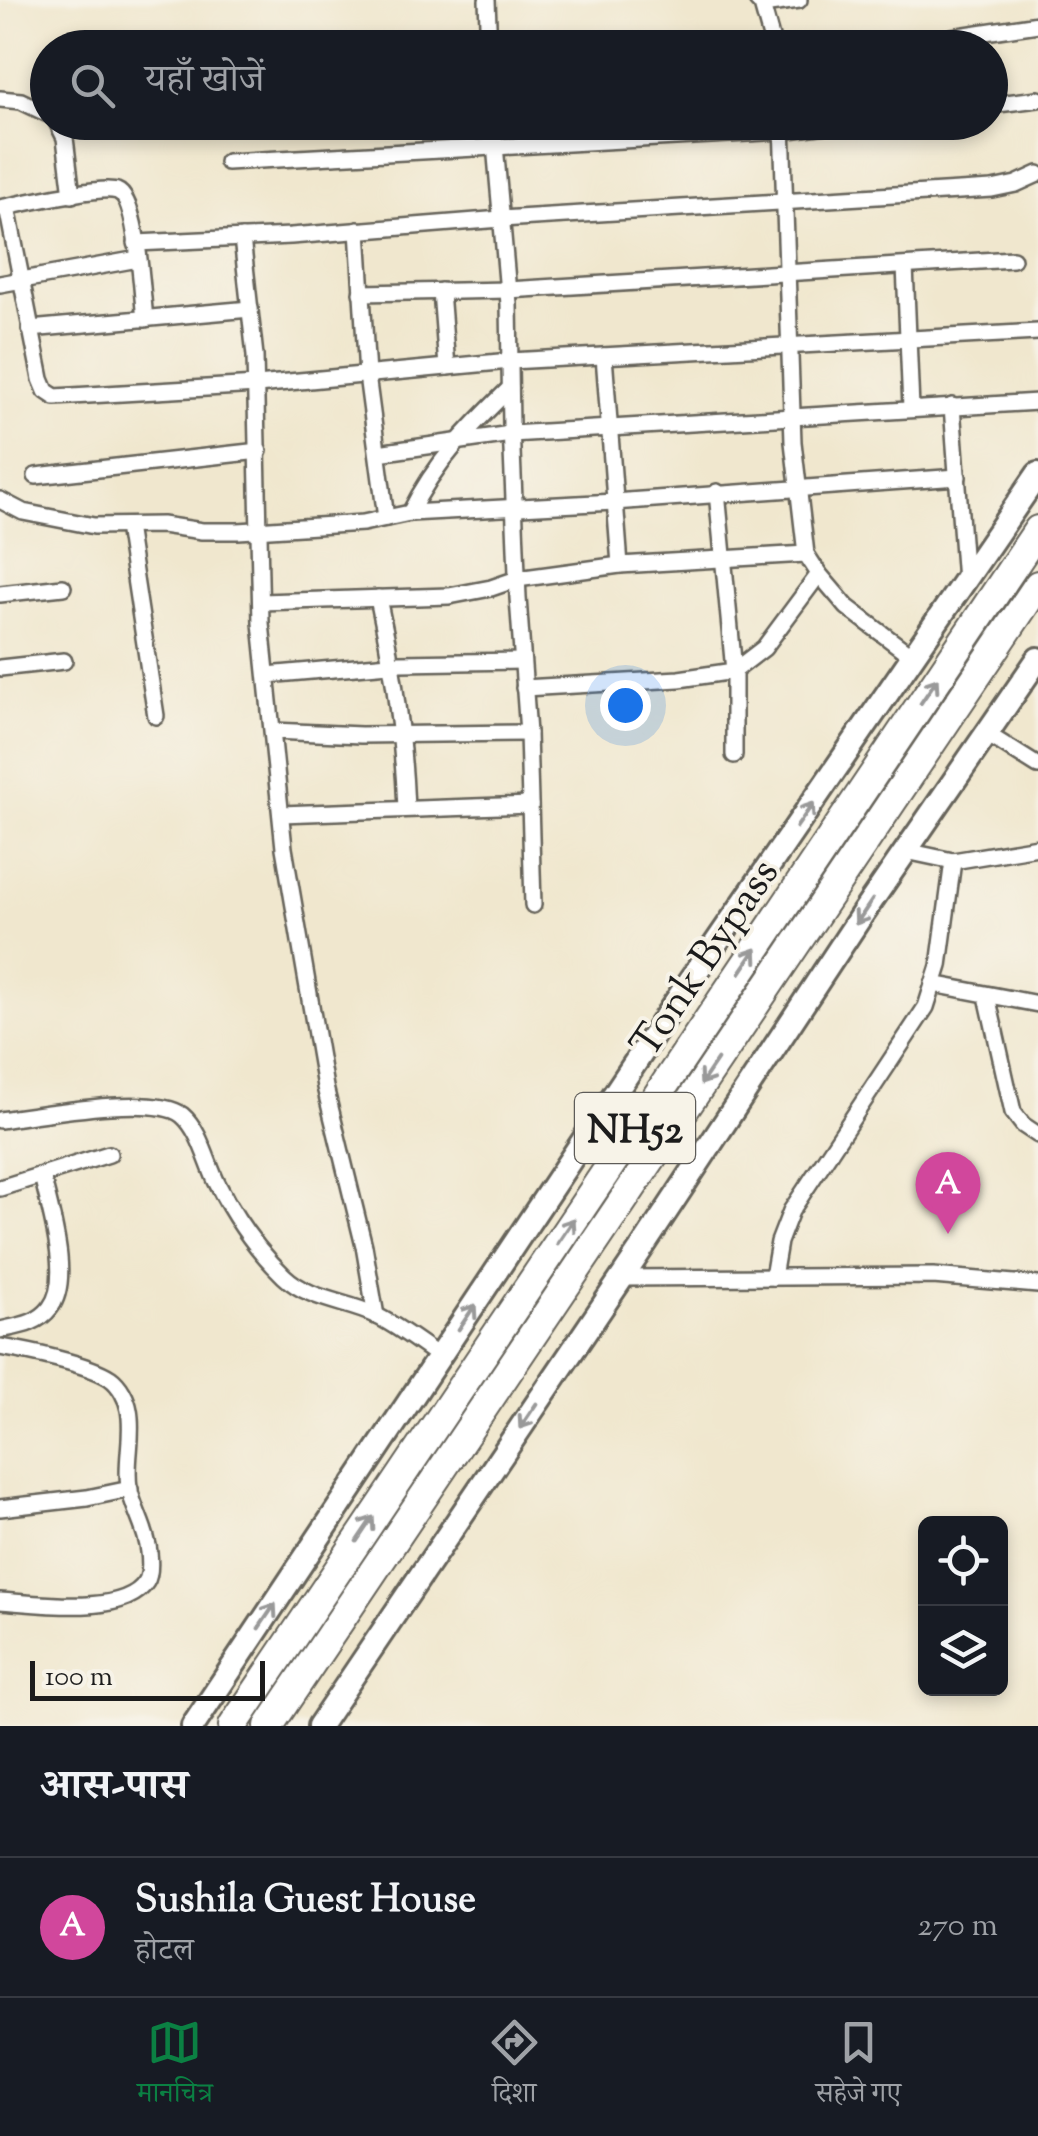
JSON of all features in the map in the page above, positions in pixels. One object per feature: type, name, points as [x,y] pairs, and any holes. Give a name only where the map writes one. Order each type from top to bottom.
[{"type":"highway","name":"Tonk Bypass","points":[[232,1726],[1038,530]]},
{"type":"highway","name":"NH52","points":[[268,1726],[1038,585]]},
{"type":"street","points":[[486,0],[487,30]]},
{"type":"street","points":[[768,30],[759,3],[800,0]]},
{"type":"street","points":[[998,30],[1038,24]]},
{"type":"street","points":[[1008,102],[1038,98]]},
{"type":"street","points":[[0,100],[30,105]]},
{"type":"street","points":[[64,140],[72,195]]},
{"type":"street","points":[[494,140],[508,290],[533,905]]},
{"type":"street","points":[[227,162],[572,140]]},
{"type":"street","points":[[783,140],[793,416],[806,554],[818,574],[848,606],[913,657]]},
{"type":"street","points":[[0,284],[137,251],[242,238],[501,218],[992,189],[1038,174]]},
{"type":"street","points":[[145,319],[131,211],[120,191],[102,190],[3,207],[22,279],[41,379],[46,391],[56,397],[257,385],[510,361],[1038,332]]},
{"type":"street","points":[[358,230],[366,375],[386,518]]},
{"type":"street","points":[[242,238],[257,385],[261,602],[281,814],[325,1087],[364,1246],[376,1316]]},
{"type":"street","points":[[362,293],[508,290],[1014,259]]},
{"type":"street","points":[[905,266],[911,408]]},
{"type":"street","points":[[442,291],[446,367]]},
{"type":"street","points":[[30,329],[250,309]]},
{"type":"street","points":[[604,356],[620,566]]},
{"type":"street","points":[[410,512],[426,480],[456,441],[510,388]]},
{"type":"street","points":[[378,453],[511,434],[1038,402]]},
{"type":"street","points":[[952,406],[965,581]]},
{"type":"street","points":[[36,476],[259,451]]},
{"type":"street","points":[[193,1726],[683,990],[1038,474]]},
{"type":"street","points":[[0,500],[23,512],[94,526],[162,525],[202,532],[260,531],[363,523],[410,512],[614,502],[958,476]]},
{"type":"street","points":[[717,492],[734,670],[734,755]]},
{"type":"street","points":[[128,526],[156,716]]},
{"type":"street","points":[[261,602],[449,596],[517,579],[620,566],[806,554]]},
{"type":"street","points":[[524,688],[719,676],[764,648],[818,574]]},
{"type":"street","points":[[0,594],[63,587]]},
{"type":"street","points":[[378,598],[394,664],[403,734],[406,808]]},
{"type":"street","points":[[319,1726],[1038,659]]},
{"type":"street","points":[[0,668],[64,660]]},
{"type":"street","points":[[268,675],[394,664],[522,660]]},
{"type":"street","points":[[273,732],[528,733]]},
{"type":"street","points":[[986,734],[1038,766]]},
{"type":"street","points":[[281,814],[530,805]]},
{"type":"street","points":[[906,851],[953,861],[1038,847]]},
{"type":"street","points":[[773,1277],[779,1242],[791,1210],[926,1007],[939,966],[953,861]]},
{"type":"street","points":[[933,984],[1038,1004]]},
{"type":"street","points":[[987,996],[1013,1112],[1038,1135]]},
{"type":"street","points":[[0,1120],[130,1105],[180,1113],[255,1245],[287,1279],[317,1297],[376,1316],[440,1357]]},
{"type":"street","points":[[0,1188],[109,1154]]},
{"type":"street","points":[[0,1330],[34,1322],[50,1309],[57,1295],[60,1266],[42,1175]]},
{"type":"street","points":[[622,1278],[933,1276],[1038,1286]]},
{"type":"street","points":[[0,1347],[92,1371],[110,1379],[122,1392],[129,1410],[130,1489],[150,1554],[146,1583],[136,1592],[103,1604],[0,1601]]},
{"type":"street","points":[[0,1508],[130,1489]]},
{"type":"place","name":"Sushila Guest House","points":[[948,1234]]}]
